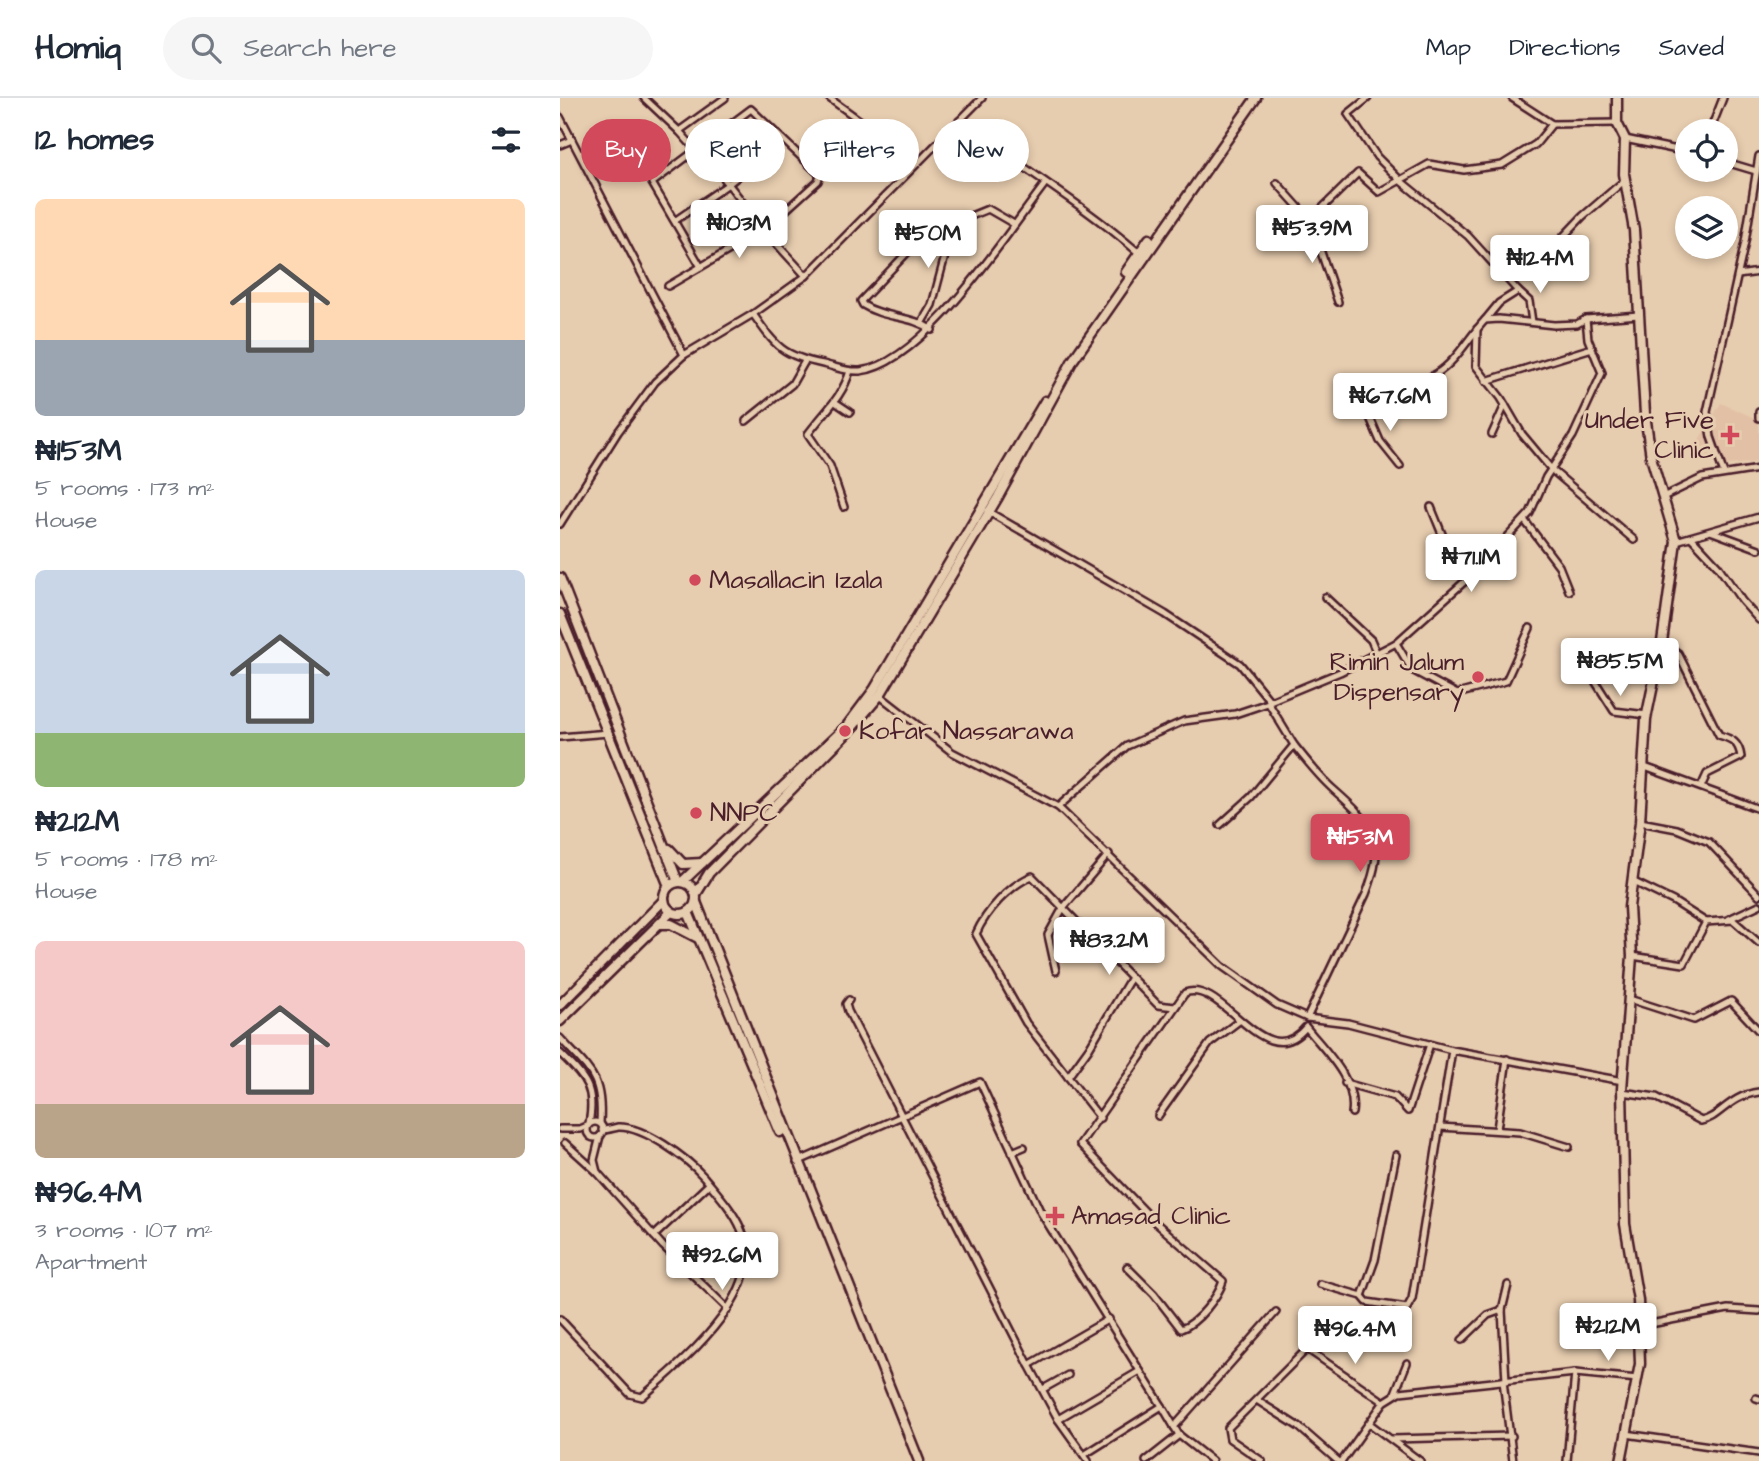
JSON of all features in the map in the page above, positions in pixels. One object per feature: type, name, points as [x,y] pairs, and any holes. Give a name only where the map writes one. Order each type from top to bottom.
[{"type":"street","points":[[644,98],[685,137]]},
{"type":"street","points":[[679,131],[725,98]]},
{"type":"street","points":[[829,98],[858,119]]},
{"type":"street","points":[[961,119],[982,98]]},
{"type":"street","points":[[986,510],[1070,358],[1139,253],[1254,98]]},
{"type":"street","points":[[688,912],[709,873],[850,730],[877,693],[1073,360],[1254,98]]},
{"type":"street","points":[[1368,98],[1348,114],[1377,157],[1402,182],[1453,221],[1529,301],[1532,322]]},
{"type":"street","points":[[1512,98],[1552,124],[1617,124]]},
{"type":"street","points":[[1617,98],[1617,124],[1625,139],[1625,180],[1634,230],[1645,414],[1651,457],[1676,541],[1662,642],[1647,715],[1640,822],[1629,907],[1632,956],[1622,1092],[1625,1224],[1640,1326],[1638,1379],[1621,1461]]},
{"type":"street","points":[[1715,119],[1723,98]]},
{"type":"street","points":[[737,119],[751,109],[762,119]]},
{"type":"street","points":[[560,117],[684,355]]},
{"type":"street","points":[[1310,220],[1337,197],[1358,173],[1379,192],[1402,182],[1420,167],[1429,164],[1464,170],[1502,165],[1536,144],[1552,124]]},
{"type":"street","points":[[1625,139],[1675,149]]},
{"type":"street","points":[[560,145],[572,141]]},
{"type":"street","points":[[668,286],[764,230],[818,181],[820,174],[785,141]]},
{"type":"street","points":[[919,161],[933,147]]},
{"type":"street","points":[[1724,474],[1711,437],[1707,412],[1738,275],[1759,156]]},
{"type":"street","points":[[685,158],[652,184],[676,220],[701,267]]},
{"type":"street","points":[[1738,166],[1756,171]]},
{"type":"street","points":[[1029,172],[1089,211],[1139,253]]},
{"type":"street","points":[[1542,259],[1583,216],[1625,180]]},
{"type":"street","points":[[725,182],[806,276]]},
{"type":"street","points":[[676,220],[731,182]]},
{"type":"street","points":[[560,524],[618,432],[655,382],[684,355],[753,314],[806,276],[898,182]]},
{"type":"street","points":[[1277,183],[1310,220],[1338,302]]},
{"type":"street","points":[[753,314],[775,346],[805,361],[850,371],[863,370],[891,360],[932,330],[1045,184]]},
{"type":"street","points":[[932,330],[922,322],[879,313],[863,305],[861,301],[924,235],[988,209],[1014,224]]},
{"type":"street","points":[[922,322],[932,304],[954,222]]},
{"type":"street","points":[[1738,275],[1759,272]]},
{"type":"street","points":[[1400,466],[1380,441],[1365,405],[1380,395],[1436,374],[1455,359],[1499,303],[1518,291]]},
{"type":"street","points":[[1485,320],[1577,324],[1586,319],[1639,316]]},
{"type":"street","points":[[1058,807],[1127,746],[1184,720],[1235,714],[1269,702],[1377,654],[1396,643],[1474,574],[1525,521],[1578,425],[1602,373],[1592,348],[1586,319]]},
{"type":"street","points":[[1477,328],[1476,366],[1505,405],[1522,434],[1552,470],[1634,540]]},
{"type":"street","points":[[1486,380],[1592,348]]},
{"type":"street","points":[[746,421],[792,384],[805,361]]},
{"type":"street","points":[[844,507],[831,466],[808,434],[845,387],[850,371]]},
{"type":"street","points":[[835,402],[850,412]]},
{"type":"street","points":[[1492,434],[1505,405]]},
{"type":"street","points":[[1759,412],[1759,418]]},
{"type":"street","points":[[1663,497],[1702,478],[1759,469]]},
{"type":"street","points":[[1432,507],[1444,539],[1474,574]]},
{"type":"street","points":[[986,510],[1165,614],[1240,664],[1269,702],[1294,745],[1320,776],[1361,813],[1373,832],[1377,847],[1374,873],[1307,1018]]},
{"type":"street","points":[[1676,541],[1759,517]]},
{"type":"street","points":[[1525,521],[1559,566],[1569,591]]},
{"type":"street","points":[[1713,532],[1759,549]]},
{"type":"street","points":[[1691,537],[1718,566],[1759,620]]},
{"type":"street","points":[[560,578],[680,882],[691,886],[696,898],[797,1162],[919,1461]]},
{"type":"street","points":[[1325,597],[1371,640],[1377,654]]},
{"type":"street","points":[[560,614],[668,886],[664,900],[560,1005]]},
{"type":"street","points":[[1396,643],[1412,670],[1457,694],[1506,681],[1530,628]]},
{"type":"street","points":[[1662,642],[1678,653],[1692,686],[1719,735],[1733,739],[1740,748],[1741,757],[1707,774],[1701,788]]},
{"type":"street","points":[[1595,681],[1614,711],[1647,715]]},
{"type":"street","points":[[877,693],[952,752],[1058,807],[1242,982],[1277,1005],[1307,1018],[1348,1023],[1452,1049],[1623,1081]]},
{"type":"street","points":[[668,886],[680,882],[705,863],[847,726],[877,693]]},
{"type":"street","points":[[560,737],[609,733]]},
{"type":"street","points":[[1220,825],[1251,797],[1294,745]]},
{"type":"street","points":[[1642,766],[1759,809]]},
{"type":"street","points":[[1640,822],[1677,829],[1709,842],[1759,895]]},
{"type":"street","points":[[665,845],[683,864],[705,863]]},
{"type":"street","points":[[1056,971],[1048,935],[1063,908],[1109,854]]},
{"type":"street","points":[[1100,1118],[1026,1023],[976,934],[980,925],[1015,884],[1032,876],[1157,1006],[1175,1007]]},
{"type":"street","points":[[1632,881],[1673,901],[1706,922],[1733,920],[1759,943]]},
{"type":"street","points":[[664,900],[671,912]]},
{"type":"street","points":[[1723,922],[1759,905]]},
{"type":"street","points":[[560,1021],[671,912],[688,912]]},
{"type":"street","points":[[688,912],[913,1461]]},
{"type":"street","points":[[1632,956],[1684,964],[1706,922]]},
{"type":"street","points":[[657,925],[671,924],[698,938]]},
{"type":"street","points":[[1068,1077],[1089,1048],[1129,979]]},
{"type":"street","points":[[1127,1267],[1154,1294],[1181,1329],[1215,1298],[1223,1281],[1156,1223],[1080,1144],[1185,993],[1195,989],[1207,993],[1239,1021],[1278,1042],[1291,1041],[1306,1027],[1340,1068],[1354,1101],[1352,1113]]},
{"type":"street","points":[[1629,999],[1694,1020],[1731,1000],[1759,1031]]},
{"type":"street","points":[[849,1000],[846,1004],[848,1011],[1029,1364],[1058,1419],[1086,1458],[1161,1406]]},
{"type":"street","points":[[1158,1116],[1210,1043],[1239,1021]]},
{"type":"street","points":[[560,1038],[597,1082],[601,1096],[601,1130],[595,1148],[597,1172]]},
{"type":"street","points":[[1345,1083],[1395,1097],[1408,1111],[1430,1044]]},
{"type":"street","points":[[1320,1284],[1362,1296],[1367,1303],[1402,1310],[1407,1308],[1412,1299],[1452,1049]]},
{"type":"street","points":[[560,1053],[589,1087],[592,1102],[588,1135]]},
{"type":"street","points":[[1497,1129],[1507,1059]]},
{"type":"street","points":[[797,1162],[980,1082],[1041,1213],[1179,1435],[1212,1461]]},
{"type":"street","points":[[1622,1092],[1656,1097],[1701,1121],[1708,1120],[1734,1098],[1759,1092]]},
{"type":"street","points":[[589,1124],[601,1130]]},
{"type":"street","points":[[560,1129],[580,1129],[589,1124]]},
{"type":"street","points":[[560,1318],[630,1394],[642,1397],[678,1365],[728,1310],[744,1271],[746,1244],[736,1219],[689,1163],[649,1136],[616,1127],[588,1135]]},
{"type":"street","points":[[1440,1127],[1520,1132],[1569,1147]]},
{"type":"street","points":[[580,1129],[588,1135],[595,1148]]},
{"type":"street","points":[[565,1143],[597,1172],[654,1236],[728,1310]]},
{"type":"street","points":[[1012,1152],[1024,1147]]},
{"type":"street","points":[[1362,1296],[1375,1260],[1396,1155]]},
{"type":"street","points":[[654,1236],[709,1184]]},
{"type":"street","points":[[1508,1285],[1502,1310],[1505,1381],[1513,1461]]},
{"type":"street","points":[[1640,1326],[1728,1309],[1759,1311]]},
{"type":"street","points":[[1462,1340],[1488,1315],[1502,1310]]},
{"type":"street","points":[[1174,1427],[1276,1312]]},
{"type":"street","points":[[1029,1364],[1109,1320]]},
{"type":"street","points":[[1262,1461],[1230,1439],[1228,1428],[1258,1401],[1307,1349],[1384,1402]]},
{"type":"street","points":[[1258,1401],[1299,1427],[1340,1461],[1384,1402],[1395,1393],[1407,1363]]},
{"type":"street","points":[[1058,1419],[1140,1371]]},
{"type":"street","points":[[1395,1393],[1575,1373],[1638,1379]]},
{"type":"street","points":[[1567,1461],[1575,1373]]},
{"type":"street","points":[[1042,1389],[1068,1375]]},
{"type":"street","points":[[1370,1424],[1420,1461]]},
{"type":"street","points":[[1626,1434],[1759,1453]]},
{"type":"street","points":[[1146,1461],[1179,1435]]},
{"type":"street","points":[[1392,1439],[1512,1436]]},
{"type":"shaded area","name":"Under Five Clinic","points":[[1721,403],[1759,420],[1759,462],[1717,466],[1694,448]]},
{"type":"place","name":"Under Five Clinic","points":[[1730,435]]},
{"type":"place","name":"Masallacin Izala","points":[[695,580]]},
{"type":"place","name":"Rimin Jalum Dispensary","points":[[1478,677]]},
{"type":"place","name":"Kofar Nassarawa","points":[[845,731]]},
{"type":"place","name":"NNPC","points":[[696,813]]},
{"type":"place","name":"Amasad Clinic","points":[[1055,1216]]}]
